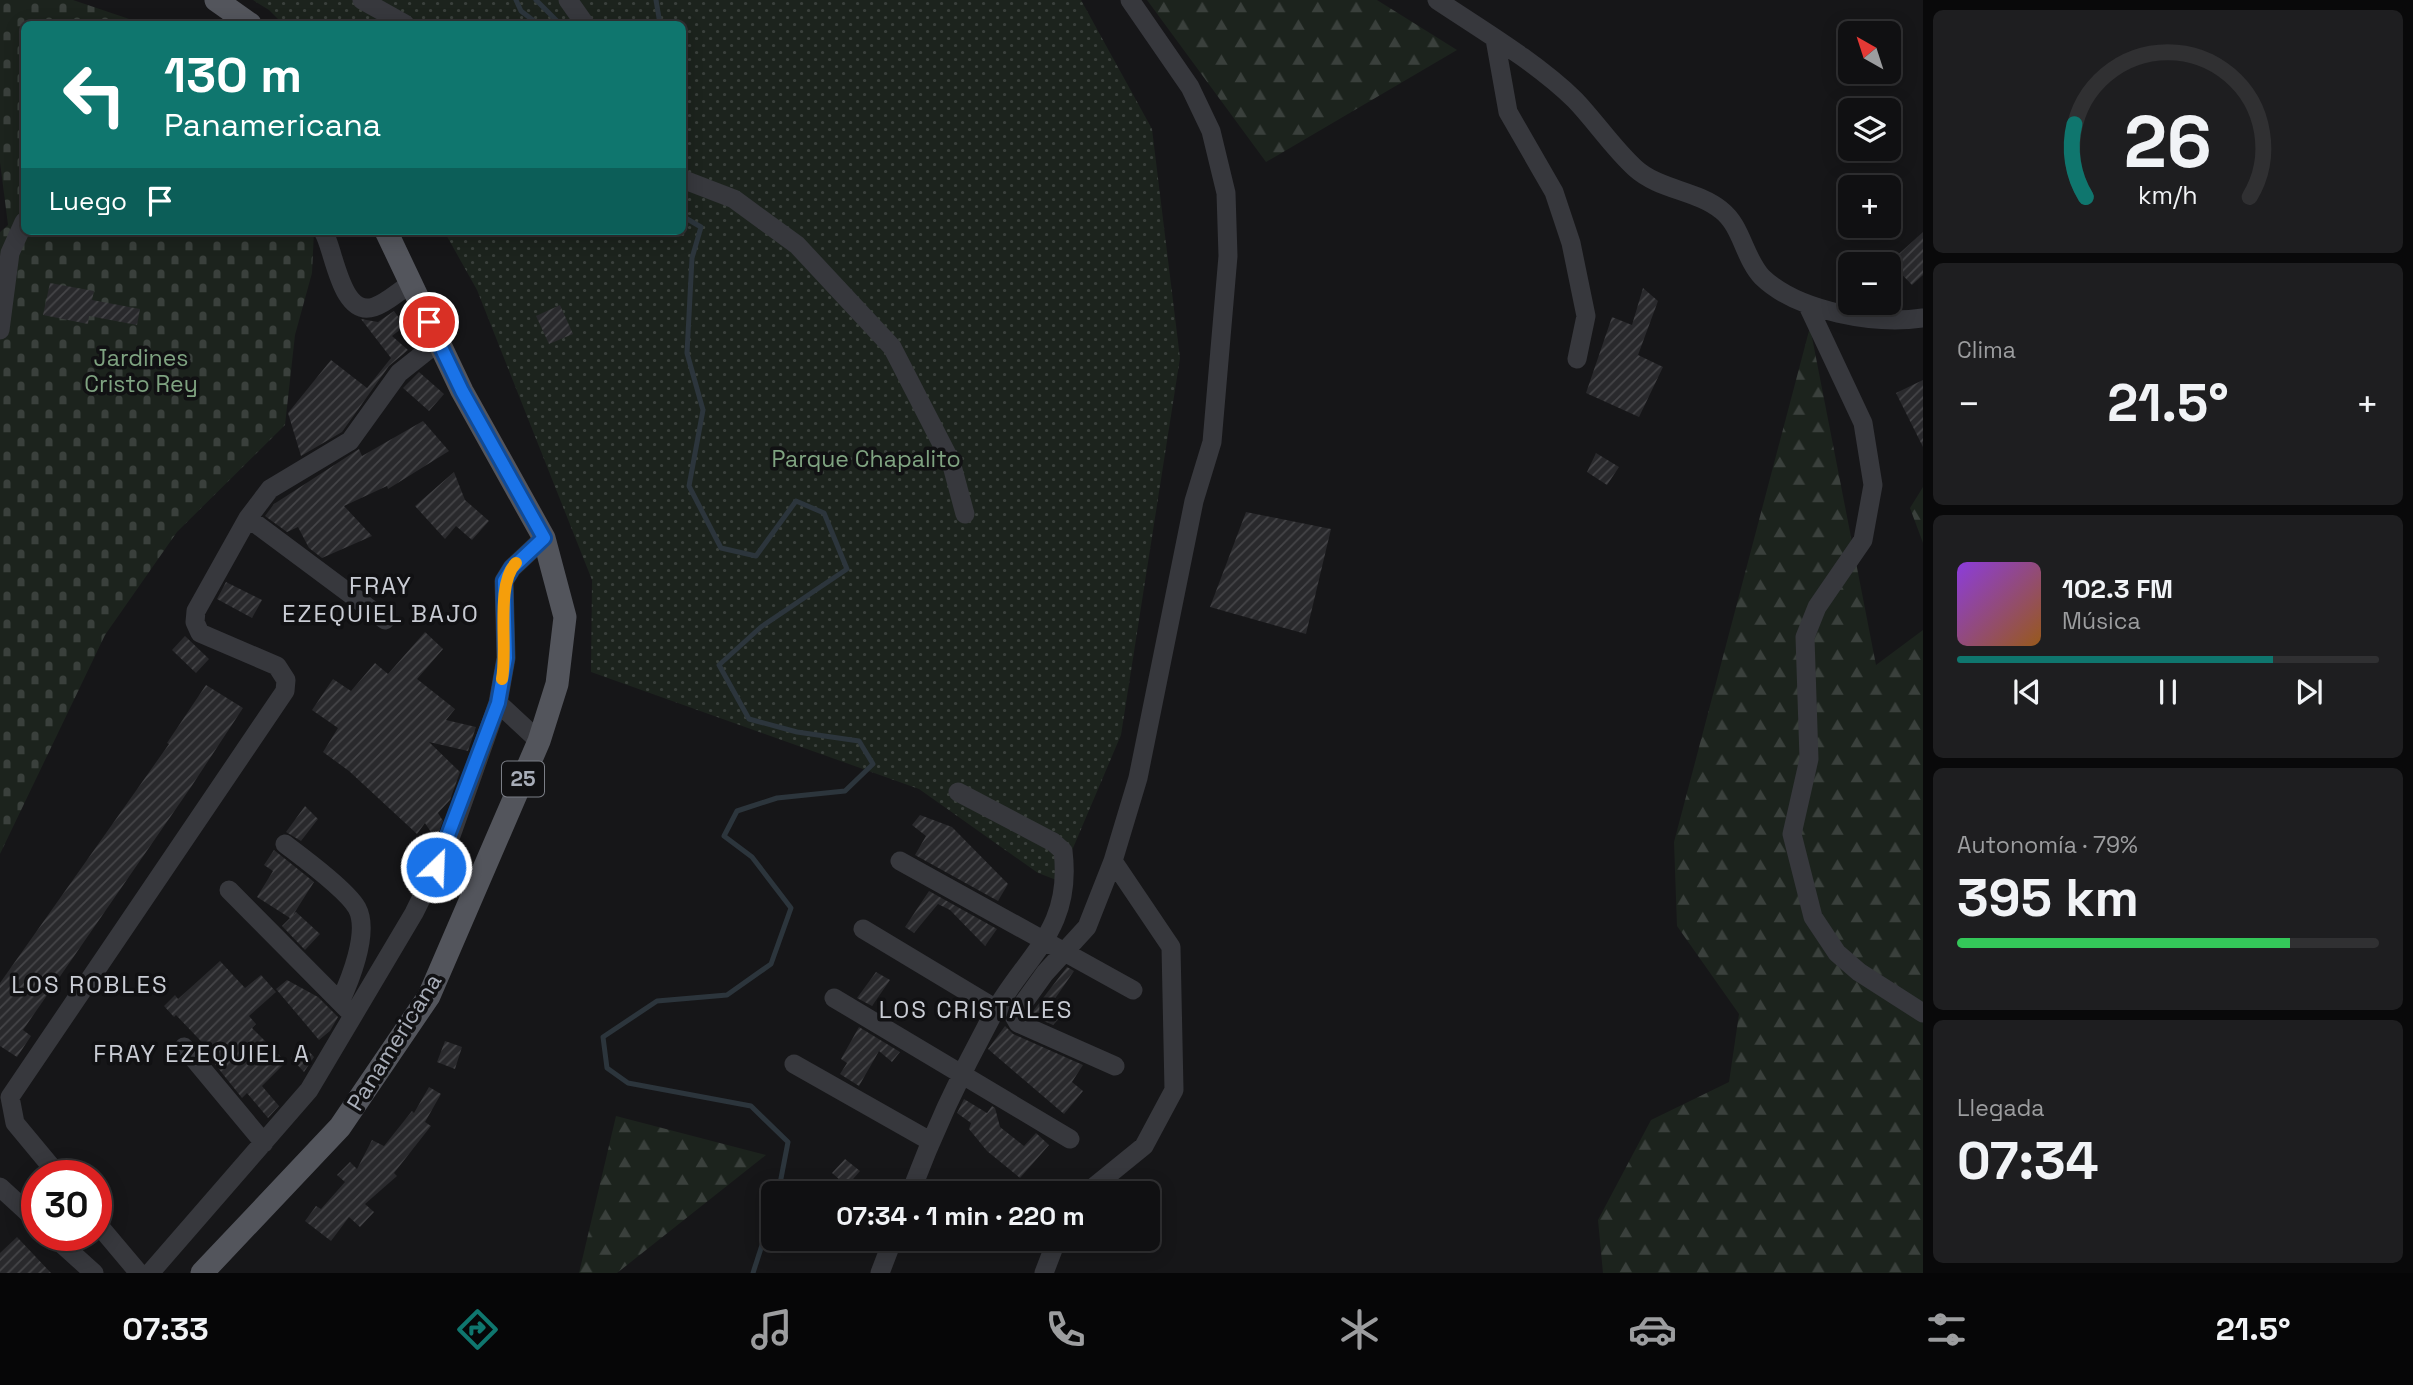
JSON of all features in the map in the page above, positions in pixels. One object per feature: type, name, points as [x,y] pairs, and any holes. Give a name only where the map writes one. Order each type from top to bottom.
[{"type":"main road","points":[[216,0],[246,21]]},
{"type":"main road","name":"Panamericana","points":[[202,1273],[340,1127],[429,996],[539,741],[557,684],[565,617],[544,538],[438,342],[388,235]]},
{"type":"street","points":[[362,0],[400,21]]},
{"type":"street","points":[[568,0],[583,21]]},
{"type":"street","points":[[1115,1066],[1015,1020],[1014,1016],[1045,973],[1087,927],[1113,861],[1138,778],[1194,501],[1212,442],[1228,256],[1226,193],[1211,131],[1190,87],[1130,0]]},
{"type":"street","points":[[1437,0],[1495,39],[1574,99],[1636,169],[1652,180],[1715,205],[1730,216],[1763,277],[1809,308],[1901,321],[1923,318]]},
{"type":"street","points":[[1495,39],[1508,112],[1553,192],[1571,243],[1586,316],[1577,359]]},
{"type":"street","points":[[686,181],[734,199],[797,245],[892,347],[951,462],[965,514]]},
{"type":"street","points":[[0,330],[10,253],[21,229]]},
{"type":"street","points":[[324,235],[333,266],[350,298],[364,307],[373,307],[411,283]]},
{"type":"street","points":[[1809,308],[1863,424],[1873,485],[1863,540],[1817,607],[1805,637],[1809,759],[1792,834],[1812,917],[1837,953],[1859,972],[1923,1013]]},
{"type":"street","points":[[46,1160],[15,1123],[10,1097],[285,691],[286,680],[277,666],[200,633],[195,622],[196,611],[247,518],[270,489],[350,442],[399,373],[438,342]]},
{"type":"street","points":[[247,518],[385,620]]},
{"type":"street","points":[[346,1008],[373,986],[414,913],[448,844],[498,703],[506,658],[504,581],[512,568],[544,538]]},
{"type":"street","points":[[498,703],[539,741]]},
{"type":"street","points":[[915,1181],[960,1075],[996,1009],[1046,942],[1059,905],[1065,867],[1063,851],[1053,842],[958,792]]},
{"type":"street","points":[[150,1273],[309,1090],[346,1008],[360,936],[357,907],[309,862],[285,844]]},
{"type":"street","points":[[900,861],[1133,990]]},
{"type":"street","points":[[1101,1181],[1144,1146],[1174,1090],[1171,947],[1113,861]]},
{"type":"street","points":[[229,890],[346,1008]]},
{"type":"street","points":[[863,929],[996,1009]]},
{"type":"street","points":[[834,998],[1070,1139]]},
{"type":"street","points":[[184,1046],[264,1143]]},
{"type":"street","points":[[794,1065],[930,1141]]},
{"type":"street","points":[[0,1186],[21,1205]]},
{"type":"street","points":[[112,1241],[139,1273]]},
{"type":"street","points":[[70,1251],[94,1273]]},
{"type":"street","points":[[880,1273],[888,1251]]},
{"type":"street","points":[[1044,1273],[1053,1251]]},
{"type":"green space","name":"Jardines Cristo Rey","points":[[0,0],[73,0],[135,21],[21,21],[21,235],[314,235],[312,273],[295,335],[285,425],[177,532],[105,635],[0,854],[0,232],[8,225],[0,162]]},
{"type":"green space","name":"Parque Chapalito","points":[[253,0],[1081,0],[1152,129],[1180,358],[1121,735],[1059,881],[1038,873],[919,789],[591,672],[592,580],[477,290],[446,235],[686,235],[686,21],[280,21]]},
{"type":"green space","points":[[1147,0],[1377,0],[1457,50],[1266,162]]},
{"type":"green space","points":[[1810,327],[1876,665],[1923,630],[1923,1273],[1603,1273],[1598,1220],[1651,1120],[1729,1082],[1739,1014],[1677,926],[1674,842]]},
{"type":"green space","points":[[1923,487],[1923,543],[1910,508]]},
{"type":"green space","points":[[616,1116],[766,1155],[617,1273],[579,1273]]},
{"type":"building","points":[[1923,232],[1923,275],[1912,285],[1901,274],[1901,252]]},
{"type":"building","points":[[50,283],[94,291],[92,300],[140,309],[137,325],[89,316],[88,324],[43,315]]},
{"type":"building","points":[[1643,288],[1658,301],[1638,355],[1663,367],[1639,417],[1586,393],[1612,317],[1632,325]]},
{"type":"building","points":[[560,305],[573,334],[549,344],[536,316]]},
{"type":"building","points":[[394,311],[405,326],[392,336],[408,350],[389,366],[342,432],[301,456],[288,413],[331,360],[367,388],[391,358],[361,319],[378,322]]},
{"type":"building","points":[[419,372],[444,394],[429,411],[403,388]]},
{"type":"building","points":[[1923,380],[1923,447],[1896,393]]},
{"type":"building","points":[[423,421],[449,451],[388,489],[387,486],[344,506],[372,536],[322,558],[309,548],[298,527],[287,532],[265,516],[274,504],[359,449],[362,456]]},
{"type":"building","points":[[1596,453],[1619,467],[1607,485],[1587,472]]},
{"type":"building","points":[[454,472],[465,500],[489,521],[472,540],[456,526],[445,539],[415,506]]},
{"type":"building","points":[[1246,512],[1331,529],[1306,634],[1210,607]]},
{"type":"building","points":[[226,582],[262,600],[252,618],[217,599]]},
{"type":"building","points":[[425,632],[443,649],[417,679],[455,709],[446,720],[476,727],[468,751],[429,742],[460,772],[450,800],[438,813],[443,821],[436,840],[425,823],[417,834],[349,771],[323,752],[338,728],[312,710],[333,679],[351,691],[375,663],[388,674]]},
{"type":"building","points":[[185,636],[209,659],[196,673],[172,650]]},
{"type":"building","points":[[206,685],[243,708],[23,1030],[31,1036],[17,1057],[0,1046],[0,983],[169,744],[167,743]]},
{"type":"building","points":[[305,806],[318,819],[301,841],[286,832]]},
{"type":"building","points":[[920,815],[952,827],[1008,884],[998,901],[915,855],[926,836],[912,825]]},
{"type":"building","points":[[274,850],[314,882],[293,915],[296,912],[320,934],[305,950],[282,926],[290,918],[257,897],[273,871],[264,865]]},
{"type":"building","points":[[929,891],[997,929],[985,946],[950,910],[938,904],[914,933],[905,927]]},
{"type":"building","points":[[220,961],[245,988],[261,975],[276,992],[249,1016],[256,1024],[252,1028],[286,1062],[262,1086],[279,1106],[268,1118],[247,1093],[242,1098],[214,1063],[218,1059],[164,1006],[175,995],[178,999]]},
{"type":"building","points":[[1067,967],[1074,971],[1052,1003],[1064,1013],[1053,1025],[1030,1015]]},
{"type":"building","points":[[876,972],[890,980],[872,1006],[857,998]]},
{"type":"building","points":[[287,980],[318,997],[338,1017],[330,1031],[319,1040],[276,989]]},
{"type":"building","points":[[1005,1026],[1013,1034],[1083,1065],[1072,1082],[1083,1091],[1064,1114],[988,1049]]},
{"type":"building","points":[[859,1027],[900,1052],[892,1062],[879,1051],[859,1086],[840,1074],[847,1063],[841,1059]]},
{"type":"building","points":[[445,1041],[462,1047],[455,1069],[437,1062]]},
{"type":"building","points":[[304,1046],[314,1057],[304,1072],[291,1058]]},
{"type":"building","points":[[429,1087],[441,1094],[425,1122],[431,1126],[394,1173],[397,1176],[365,1204],[374,1212],[360,1227],[349,1217],[331,1241],[305,1221],[316,1206],[321,1209],[345,1182],[337,1175],[350,1162],[357,1169],[372,1140],[384,1146],[412,1111],[414,1113]]},
{"type":"building","points":[[964,1099],[987,1113],[992,1106],[995,1108],[1000,1127],[1024,1146],[1036,1133],[1049,1145],[1020,1178],[987,1151],[969,1129],[971,1123],[957,1113]]},
{"type":"building","points":[[845,1159],[860,1171],[851,1181],[841,1181],[832,1173]]},
{"type":"building","points":[[17,1237],[21,1241],[21,1251],[30,1251],[51,1273],[0,1273],[0,1253]]},
{"type":"waterway","points":[[516,0],[521,11],[534,21]]},
{"type":"waterway","points":[[536,0],[557,21]]},
{"type":"waterway","points":[[656,0],[660,21]]},
{"type":"waterway","points":[[686,218],[701,227],[692,258],[687,353],[703,410],[689,486],[721,548],[756,556],[796,501],[824,513],[847,569],[761,627],[719,665],[749,719],[797,732],[859,741],[873,764],[845,791],[777,798],[737,811],[724,836],[752,857],[791,908],[771,964],[727,995],[657,1001],[603,1037],[607,1068],[628,1083],[751,1106],[788,1142],[780,1181]]},
{"type":"waterway","points":[[753,1273],[761,1248]]},
{"type":"slow traffic","points":[[502,679],[506,658],[504,581],[516,563]]},
{"type":"district","name":"FRAY EZEQUIEL BAJO","points":[[381,600]]},
{"type":"district","name":"LOS ROBLES","points":[[90,985]]},
{"type":"district","name":"LOS CRISTALES","points":[[976,1010]]},
{"type":"district","name":"FRAY EZEQUIEL A","points":[[202,1054]]},
{"type":"route","points":[[429,322],[462,391],[544,538],[507,573],[504,581],[506,658],[498,703],[448,844],[436,867]]}]
